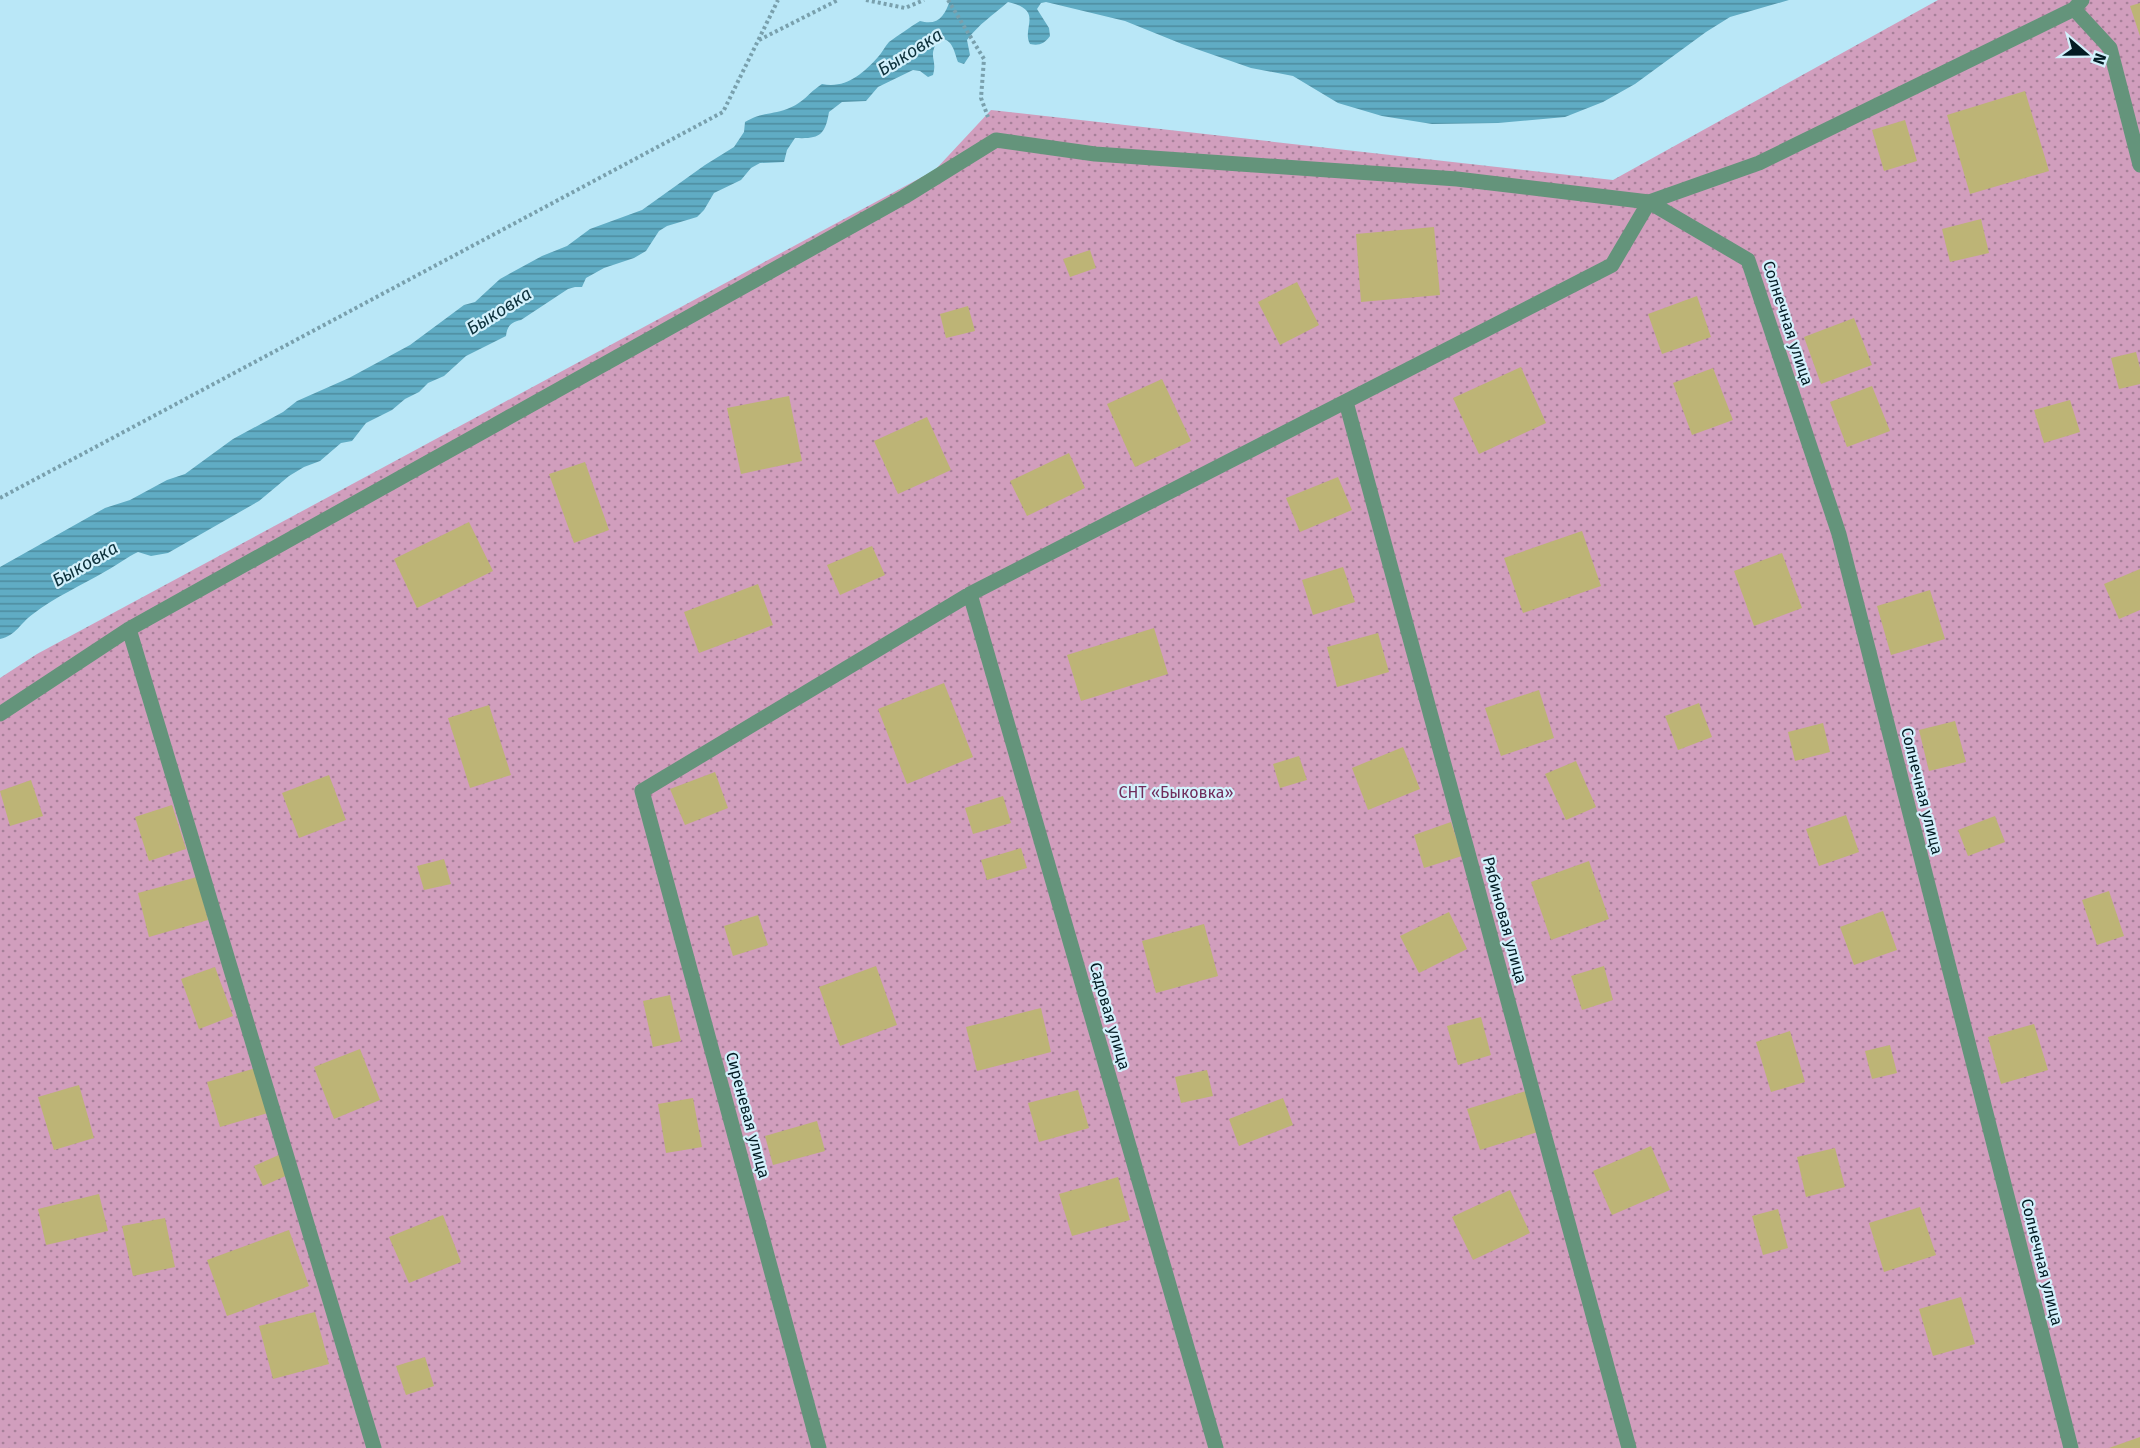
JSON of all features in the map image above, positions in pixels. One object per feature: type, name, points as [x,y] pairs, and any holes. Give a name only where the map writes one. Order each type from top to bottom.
[{"type":"street","points":[[0,714],[129,629],[904,197],[996,140],[1095,154],[1457,179],[1649,202],[1759,164],[2078,4],[2110,48],[2140,165]]},
{"type":"street","points":[[970,594],[1612,265],[1649,202]]},
{"type":"street","name":"Солнечная улица","points":[[1649,202],[1748,260],[1839,534],[2071,1448]]},
{"type":"street","name":"Рябиновая улица","points":[[1346,402],[1629,1448]]},
{"type":"street","name":"Сиреневая улица","points":[[819,1448],[642,791],[970,594]]},
{"type":"street","name":"Садовая улица","points":[[970,594],[1215,1448]]},
{"type":"street","points":[[129,629],[374,1448]]},
{"type":"path","points":[[0,498],[723,112],[778,0]]},
{"type":"path","points":[[758,41],[838,0]]},
{"type":"path","points":[[866,0],[905,8],[924,0]]},
{"type":"path","points":[[948,0],[984,59],[981,98],[996,140]]},
{"type":"green space","name":"СНТ «Быковка»","points":[[1938,0],[2140,0],[2140,1448],[0,1448],[0,678],[37,654],[935,170],[991,110],[1613,180]]},
{"type":"water","name":"Быковка","points":[[950,0],[1789,0],[1730,17],[1635,84],[1603,102],[1565,117],[1498,123],[1432,124],[1382,116],[1338,103],[1293,76],[1251,68],[1125,21],[1046,2],[1041,3],[1037,9],[1049,28],[1050,36],[1041,44],[1030,44],[1029,15],[1019,5],[1008,2],[981,24],[967,40],[970,55],[964,64],[958,62],[948,41],[940,38],[933,54],[933,75],[928,77],[920,71],[913,70],[878,87],[866,101],[842,102],[829,112],[823,131],[815,137],[795,138],[787,150],[784,162],[760,163],[751,168],[741,180],[714,193],[697,217],[667,226],[659,231],[646,251],[634,258],[604,268],[586,278],[582,287],[568,289],[521,320],[512,323],[506,336],[466,356],[444,376],[428,383],[419,392],[405,399],[392,410],[366,423],[352,441],[341,443],[320,461],[289,476],[259,501],[168,553],[151,556],[138,552],[134,554],[50,602],[10,635],[0,639],[0,567],[105,508],[130,500],[167,480],[185,474],[233,439],[283,412],[297,401],[349,378],[410,345],[464,305],[475,302],[500,279],[542,256],[567,246],[590,229],[642,210],[734,147],[744,132],[745,122],[793,107],[822,84],[838,84],[853,79],[872,63],[889,42],[904,31],[920,21],[932,22],[940,18],[946,11]]},
{"type":"building","points":[[2140,3],[2140,36],[2130,6]]},
{"type":"building","points":[[2025,91],[2049,171],[1970,194],[1947,115]]},
{"type":"building","points":[[1905,120],[1917,161],[1884,171],[1872,130]]},
{"type":"building","points":[[1981,219],[1989,253],[1950,262],[1942,229]]},
{"type":"building","points":[[1434,227],[1440,295],[1361,302],[1356,234]]},
{"type":"building","points":[[1090,250],[1096,268],[1070,277],[1063,259]]},
{"type":"building","points":[[1297,282],[1319,325],[1280,345],[1258,302]]},
{"type":"building","points":[[1697,296],[1711,337],[1662,354],[1648,314]]},
{"type":"building","points":[[968,306],[975,331],[946,338],[940,314]]},
{"type":"building","points":[[1854,318],[1872,365],[1821,384],[1804,337]]},
{"type":"building","points":[[2136,352],[2140,368],[2140,384],[2119,389],[2111,358]]},
{"type":"building","points":[[1521,367],[1546,423],[1479,454],[1453,398]]},
{"type":"building","points":[[1713,368],[1733,420],[1692,435],[1673,383]]},
{"type":"building","points":[[1162,379],[1191,441],[1135,467],[1107,404]]},
{"type":"building","points":[[1872,386],[1890,431],[1847,447],[1830,402]]},
{"type":"building","points":[[789,396],[802,461],[741,474],[727,408]]},
{"type":"building","points":[[2070,400],[2080,432],[2044,443],[2034,410]]},
{"type":"building","points":[[927,417],[951,470],[898,494],[874,441]]},
{"type":"building","points":[[1069,453],[1085,488],[1027,516],[1010,481]]},
{"type":"building","points":[[585,462],[609,530],[574,543],[549,474]]},
{"type":"building","points":[[1338,477],[1352,510],[1300,532],[1286,498]]},
{"type":"building","points":[[469,522],[493,571],[417,608],[394,559]]},
{"type":"building","points":[[1582,531],[1601,586],[1523,613],[1504,558]]},
{"type":"building","points":[[872,546],[885,575],[840,595],[827,565]]},
{"type":"building","points":[[1782,553],[1802,608],[1754,626],[1734,571]]},
{"type":"building","points":[[1343,567],[1355,602],[1313,615],[1302,580]]},
{"type":"building","points":[[2140,569],[2140,610],[2119,619],[2104,584]]},
{"type":"building","points":[[758,584],[773,625],[699,653],[684,612]]},
{"type":"building","points":[[1930,590],[1945,639],[1891,655],[1877,606]]},
{"type":"building","points":[[1154,628],[1168,674],[1081,701],[1067,655]]},
{"type":"building","points":[[1378,633],[1389,672],[1337,687],[1327,647]]},
{"type":"building","points":[[944,683],[973,757],[907,784],[878,709]]},
{"type":"building","points":[[1539,690],[1554,738],[1501,756],[1485,708]]},
{"type":"building","points":[[1699,703],[1712,737],[1678,750],[1665,716]]},
{"type":"building","points":[[489,705],[511,775],[470,788],[448,718]]},
{"type":"building","points":[[1955,721],[1966,762],[1929,771],[1919,730]]},
{"type":"building","points":[[1823,723],[1830,752],[1795,761],[1788,732]]},
{"type":"building","points":[[1403,747],[1420,789],[1368,810],[1352,768]]},
{"type":"building","points":[[1299,756],[1307,780],[1280,788],[1273,764]]},
{"type":"building","points":[[1576,761],[1596,807],[1566,820],[1545,774]]},
{"type":"building","points":[[715,772],[728,808],[685,825],[670,789]]},
{"type":"building","points":[[329,775],[346,820],[299,838],[282,793]]},
{"type":"building","points":[[31,780],[43,816],[10,826],[0,791]]},
{"type":"building","points":[[1003,796],[1011,823],[973,834],[965,808]]},
{"type":"building","points":[[172,805],[186,849],[149,861],[135,817]]},
{"type":"building","points":[[1846,815],[1859,852],[1819,866],[1806,829]]},
{"type":"building","points":[[1995,816],[2005,842],[1968,856],[1958,830]]},
{"type":"building","points":[[1451,822],[1462,856],[1424,868],[1414,835]]},
{"type":"building","points":[[1021,848],[1027,868],[987,880],[981,860]]},
{"type":"building","points":[[444,859],[451,884],[424,890],[417,866]]},
{"type":"building","points":[[1589,861],[1609,919],[1551,940],[1531,882]]},
{"type":"building","points":[[197,877],[208,920],[149,937],[138,893]]},
{"type":"building","points":[[2109,891],[2124,936],[2097,945],[2082,900]]},
{"type":"building","points":[[1883,911],[1897,950],[1854,965],[1840,927]]},
{"type":"building","points":[[1449,912],[1467,949],[1419,973],[1400,936]]},
{"type":"building","points":[[758,915],[768,945],[733,956],[724,926]]},
{"type":"building","points":[[1204,924],[1218,976],[1156,993],[1142,941]]},
{"type":"building","points":[[876,966],[897,1025],[840,1046],[819,987]]},
{"type":"building","points":[[1604,966],[1613,1000],[1582,1010],[1571,976]]},
{"type":"building","points":[[215,967],[233,1016],[199,1029],[181,979]]},
{"type":"building","points":[[670,995],[681,1041],[653,1047],[643,1001]]},
{"type":"building","points":[[1041,1008],[1051,1052],[977,1071],[966,1027]]},
{"type":"building","points":[[1481,1017],[1491,1055],[1458,1065],[1447,1026]]},
{"type":"building","points":[[2034,1024],[2048,1070],[2001,1084],[1988,1037]]},
{"type":"building","points":[[1790,1031],[1805,1082],[1771,1092],[1756,1042]]},
{"type":"building","points":[[1890,1045],[1897,1073],[1872,1079],[1865,1051]]},
{"type":"building","points":[[360,1049],[380,1100],[334,1119],[314,1067]]},
{"type":"building","points":[[256,1068],[268,1113],[220,1127],[207,1082]]},
{"type":"building","points":[[1207,1070],[1213,1096],[1181,1103],[1175,1077]]},
{"type":"building","points":[[79,1085],[94,1138],[54,1150],[38,1097]]},
{"type":"building","points":[[1078,1090],[1089,1128],[1039,1142],[1028,1103]]},
{"type":"building","points":[[1526,1091],[1538,1132],[1480,1150],[1467,1109]]},
{"type":"building","points":[[693,1098],[702,1147],[666,1153],[658,1104]]},
{"type":"building","points":[[1283,1098],[1293,1125],[1239,1146],[1229,1119]]},
{"type":"building","points":[[817,1121],[825,1151],[773,1165],[765,1136]]},
{"type":"building","points":[[1651,1146],[1670,1190],[1612,1215],[1593,1171]]},
{"type":"building","points":[[1835,1148],[1845,1187],[1806,1197],[1797,1157]]},
{"type":"building","points":[[281,1154],[290,1174],[263,1186],[254,1166]]},
{"type":"building","points":[[1118,1177],[1130,1220],[1072,1236],[1059,1194]]},
{"type":"building","points":[[1510,1190],[1530,1233],[1473,1260],[1452,1217]]},
{"type":"building","points":[[99,1194],[108,1231],[46,1245],[38,1209]]},
{"type":"building","points":[[1920,1207],[1936,1255],[1884,1272],[1869,1223]]},
{"type":"building","points":[[1778,1209],[1788,1248],[1763,1255],[1752,1216]]},
{"type":"building","points":[[443,1215],[461,1262],[409,1283],[389,1237]]},
{"type":"building","points":[[165,1218],[175,1267],[133,1276],[122,1226]]},
{"type":"building","points":[[289,1230],[309,1286],[227,1316],[207,1260]]},
{"type":"building","points":[[1961,1297],[1975,1344],[1933,1356],[1919,1309]]},
{"type":"building","points":[[315,1312],[329,1364],[273,1379],[259,1326]]},
{"type":"building","points":[[425,1357],[434,1386],[406,1395],[396,1366]]},
{"type":"building","points":[[2140,1437],[2140,1448],[2109,1448]]}]
